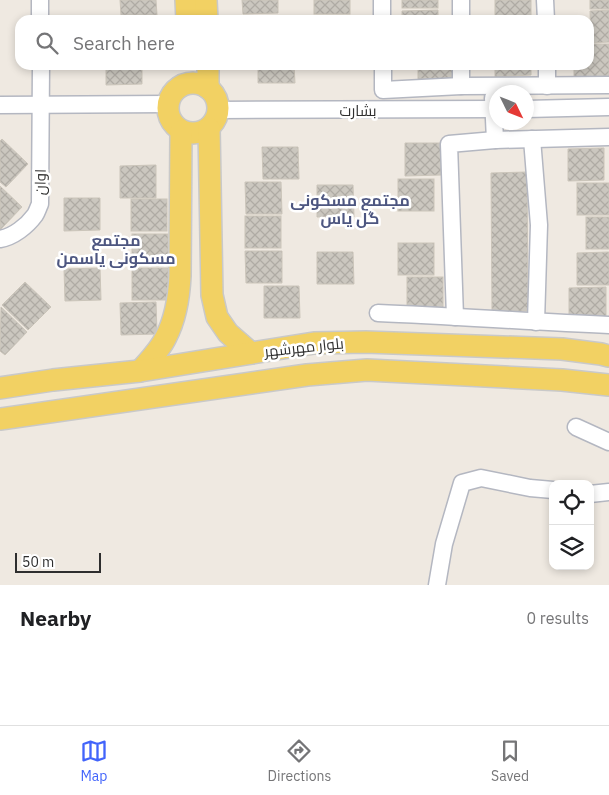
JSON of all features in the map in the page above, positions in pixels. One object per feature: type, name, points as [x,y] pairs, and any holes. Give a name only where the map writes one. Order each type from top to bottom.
[{"type":"main road","points":[[186,0],[187,15]]},
{"type":"main road","points":[[206,0],[207,15]]},
{"type":"main road","points":[[214,119],[203,132],[196,134],[181,131],[170,119],[168,112],[171,96],[176,90],[195,79],[213,92],[216,98],[214,119],[212,295],[218,317],[228,333],[251,353]]},
{"type":"main road","points":[[140,371],[157,352],[166,337],[175,315],[179,294],[181,131]]},
{"type":"main road","name":"بلوار مهرشهر","points":[[0,388],[52,380],[140,371],[314,343],[366,342],[562,349],[609,356]]},
{"type":"main road","name":"بلوار مهرشهر","points":[[0,419],[307,374],[367,370],[609,384]]},
{"type":"street","points":[[40,0],[40,15]]},
{"type":"street","points":[[382,0],[382,15]]},
{"type":"street","points":[[461,0],[461,15]]},
{"type":"street","points":[[545,0],[546,15]]},
{"type":"street","name":"اوان","points":[[0,239],[14,234],[26,225],[36,214],[40,204],[41,70]]},
{"type":"street","points":[[383,70],[383,90],[489,86]]},
{"type":"street","points":[[461,70],[461,86]]},
{"type":"street","points":[[547,70],[547,86]]},
{"type":"street","points":[[534,86],[609,85]]},
{"type":"street","points":[[0,104],[169,104]]},
{"type":"street","points":[[534,109],[609,107]]},
{"type":"street","name":"بشارت","points":[[214,119],[489,109]]},
{"type":"street","points":[[495,130],[495,140]]},
{"type":"street","points":[[455,316],[449,144],[495,140],[609,137]]},
{"type":"street","points":[[532,139],[539,225],[536,322]]},
{"type":"street","points":[[378,313],[609,326]]},
{"type":"street","points":[[366,342],[370,358],[367,370]]},
{"type":"street","points":[[576,427],[609,442]]},
{"type":"street","points":[[437,585],[444,544],[462,483],[481,478],[530,488],[549,490]]},
{"type":"street","points":[[594,494],[609,492]]},
{"type":"building","points":[[120,0],[156,0],[157,15],[121,15]]},
{"type":"building","points":[[242,0],[278,0],[278,13],[243,14]]},
{"type":"building","points":[[314,0],[350,0],[350,14],[314,14]]},
{"type":"building","points":[[402,0],[438,0],[438,8],[402,8]]},
{"type":"building","points":[[495,0],[531,0],[531,15],[495,15]]},
{"type":"building","points":[[590,0],[609,0],[609,9],[590,9]]},
{"type":"building","points":[[438,10],[438,15],[402,15],[402,11]]},
{"type":"building","points":[[609,10],[609,42],[594,43],[594,15],[590,15],[590,11]]},
{"type":"building","points":[[594,44],[609,44],[609,76],[574,77],[574,70],[594,70]]},
{"type":"building","points":[[106,70],[142,70],[142,84],[106,85]]},
{"type":"building","points":[[258,70],[294,70],[295,83],[258,83]]},
{"type":"building","points":[[418,70],[454,70],[454,79],[418,79]]},
{"type":"building","points":[[495,70],[531,70],[531,75],[495,77]]},
{"type":"building","points":[[2,139],[28,164],[6,187],[0,182],[0,141]]},
{"type":"building","points":[[405,143],[441,143],[441,175],[405,176]]},
{"type":"building","points":[[262,147],[298,147],[299,179],[263,179]]},
{"type":"building","points":[[604,148],[604,180],[568,181],[568,149]]},
{"type":"building","points":[[156,165],[156,198],[120,198],[120,166]]},
{"type":"building","points":[[527,172],[528,311],[492,312],[491,173]]},
{"type":"building","points":[[398,179],[434,179],[434,211],[398,211]]},
{"type":"building","points":[[245,182],[281,182],[282,214],[246,214]]},
{"type":"building","points":[[577,183],[609,183],[609,215],[577,215]]},
{"type":"building","points":[[317,185],[353,185],[354,217],[317,217]]},
{"type":"building","points":[[0,186],[22,207],[0,230]]},
{"type":"building","points":[[64,198],[100,198],[100,230],[64,231]]},
{"type":"building","points":[[131,199],[167,199],[167,231],[131,231]]},
{"type":"building","points":[[245,216],[281,216],[281,248],[245,248]]},
{"type":"building","points":[[586,217],[609,217],[609,249],[586,249]]},
{"type":"building","points":[[132,234],[168,234],[168,266],[132,266]]},
{"type":"building","points":[[398,243],[434,243],[434,275],[398,275]]},
{"type":"building","points":[[245,251],[282,251],[282,283],[246,283]]},
{"type":"building","points":[[317,252],[353,252],[354,284],[317,284]]},
{"type":"building","points":[[609,252],[609,285],[577,285],[577,253]]},
{"type":"building","points":[[100,268],[101,300],[65,301],[64,269]]},
{"type":"building","points":[[132,268],[168,268],[168,300],[132,300]]},
{"type":"building","points":[[407,277],[443,277],[443,309],[407,309]]},
{"type":"building","points":[[25,282],[51,307],[28,330],[2,305]]},
{"type":"building","points":[[264,286],[299,286],[300,318],[264,318]]},
{"type":"building","points":[[606,287],[606,319],[569,320],[569,288]]},
{"type":"building","points":[[156,302],[157,334],[121,335],[120,303]]},
{"type":"building","points":[[1,307],[27,332],[5,355],[0,351]]},
{"type":"district","name":"مجتمع مسکونی گل یاس","points":[[350,209]]},
{"type":"district","name":"مجتمع مسکونی یاسمن","points":[[116,249]]}]
